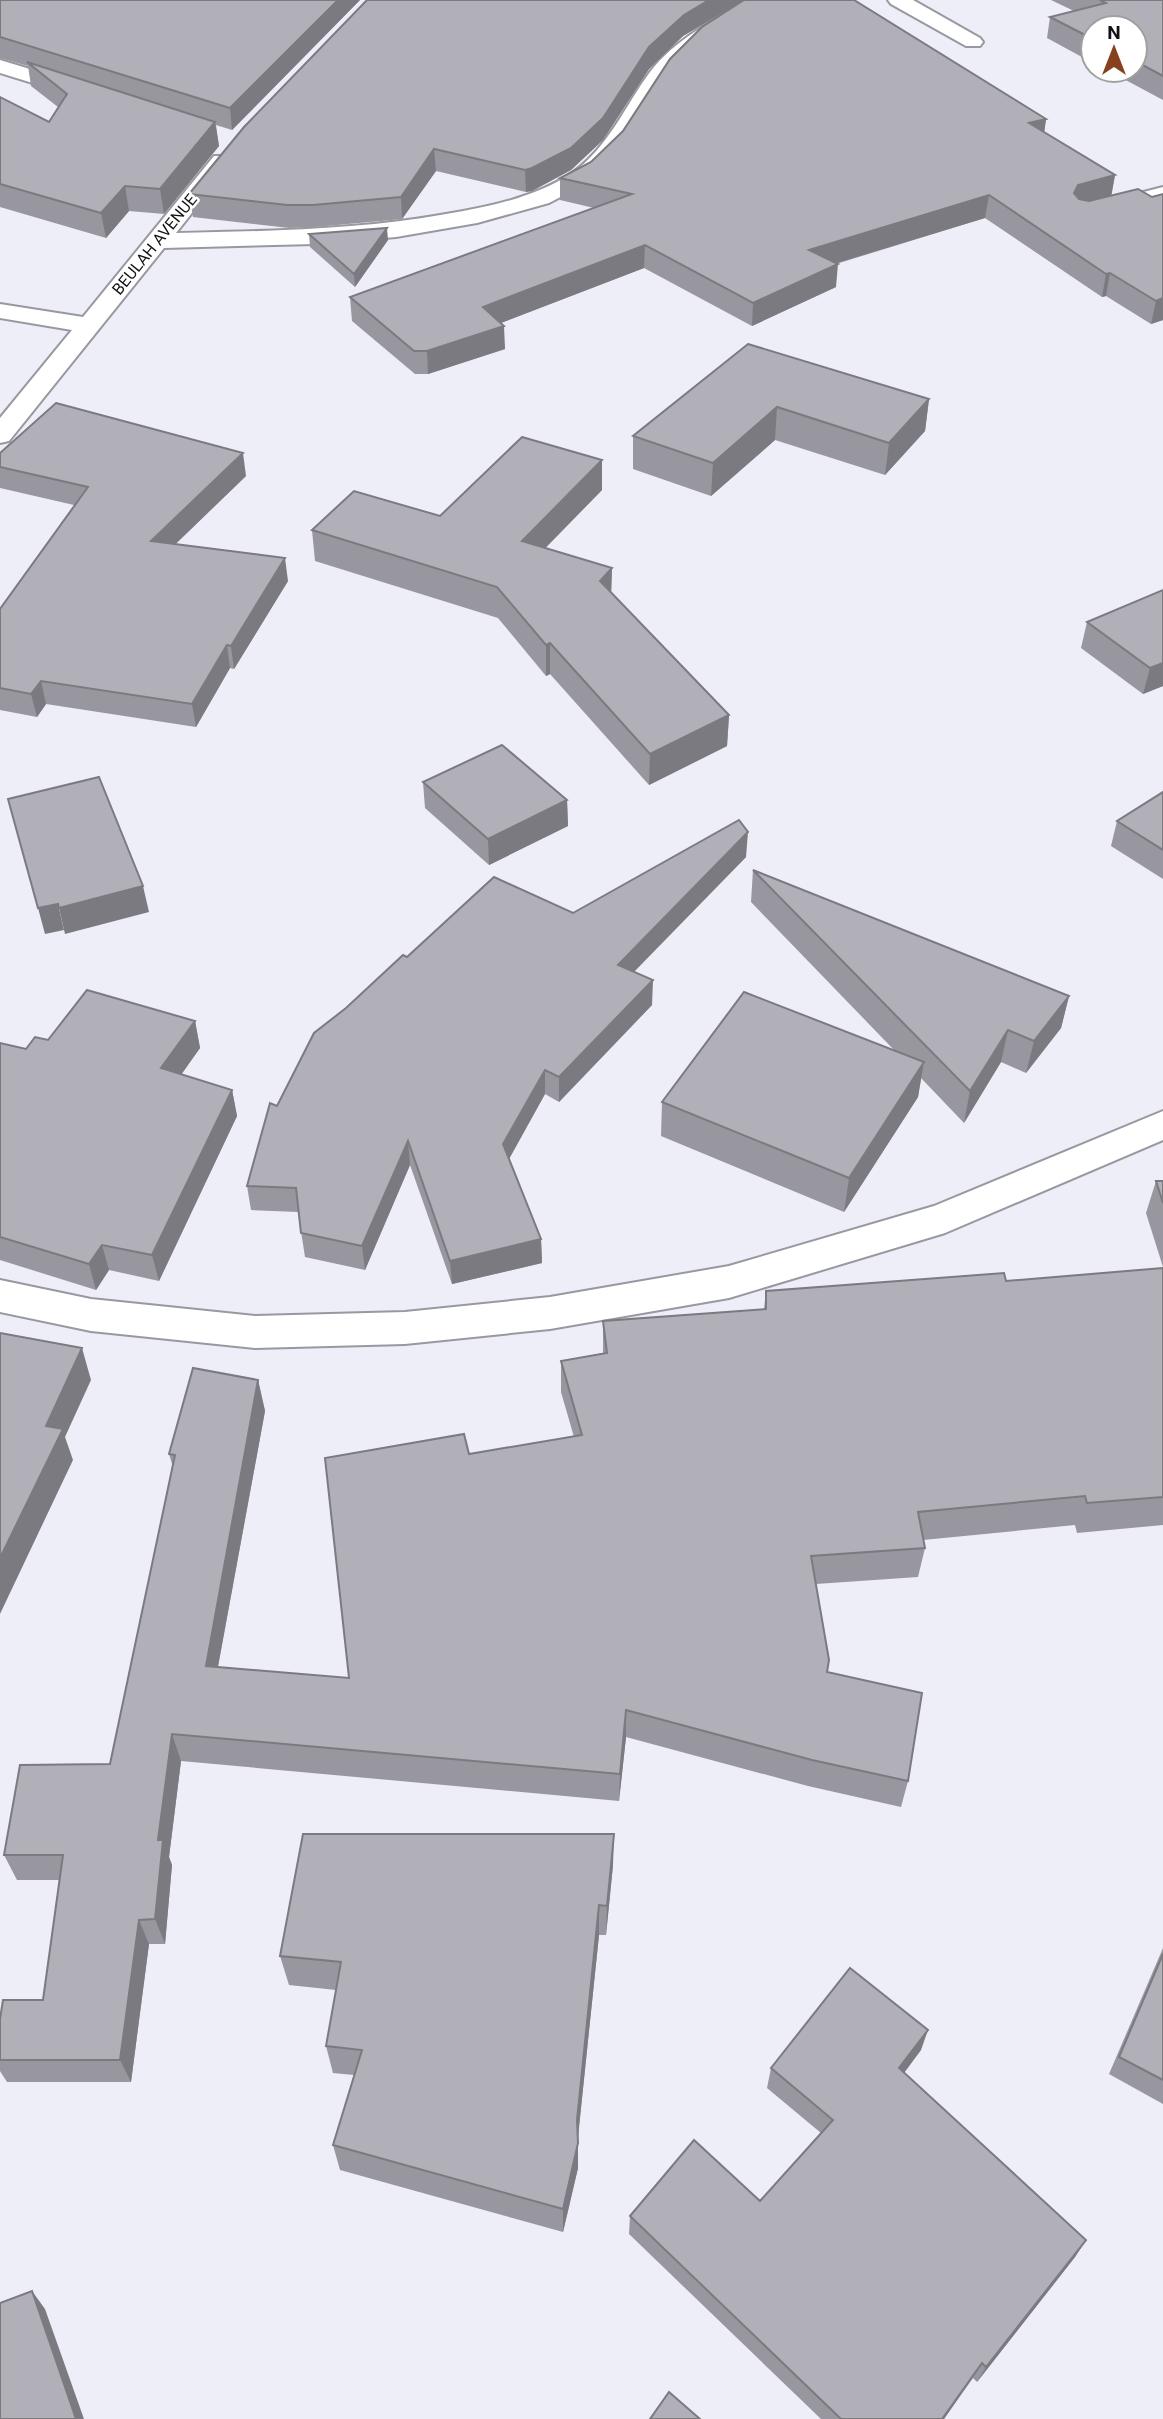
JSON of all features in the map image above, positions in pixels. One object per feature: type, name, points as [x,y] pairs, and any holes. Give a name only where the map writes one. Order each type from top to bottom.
[{"type":"street","points":[[158,241],[315,237],[396,230],[477,216],[541,198],[581,177],[613,146],[659,75],[692,42],[762,0]]},
{"type":"street","points":[[898,0],[973,41]]},
{"type":"street","points":[[0,66],[92,95]]},
{"type":"street","name":"BEULAH AVENUE","points":[[0,435],[237,142]]},
{"type":"street","points":[[1084,214],[1163,194]]},
{"type":"street","points":[[0,311],[88,325]]},
{"type":"street","points":[[0,1296],[91,1315],[255,1332],[405,1328],[550,1314],[729,1282],[945,1217],[1163,1125]]},
{"type":"building","points":[[0,0],[338,0],[230,108],[0,37]]},
{"type":"building","points":[[367,0],[709,0],[684,15],[649,47],[603,118],[571,148],[532,168],[525,170],[434,149],[401,197],[287,205],[189,194],[244,127]]},
{"type":"building","points":[[744,0],[854,0],[1046,119],[1029,123],[1115,175],[1078,185],[1074,193],[1079,199],[1089,201],[1138,189],[1152,197],[1163,194],[1163,298],[1156,301],[1110,273],[1106,274],[989,195],[809,250],[838,264],[753,303],[645,245],[483,307],[504,326],[427,351],[414,351],[350,297],[632,194],[560,178],[591,162],[623,131],[670,59],[702,27]]},
{"type":"building","points":[[1100,0],[1163,0],[1163,76],[1149,68],[1149,14],[1079,14],[1079,32],[1050,17],[1106,3]]},
{"type":"building","points":[[27,62],[215,122],[160,189],[125,186],[101,213],[0,184],[0,97],[49,122],[67,94]]},
{"type":"building","points":[[387,228],[354,274],[309,234]]},
{"type":"building","points":[[748,344],[929,399],[889,443],[777,407],[713,463],[633,436]]},
{"type":"building","points":[[56,403],[243,453],[151,541],[285,558],[231,646],[227,645],[192,704],[41,681],[31,694],[0,688],[0,609],[88,487],[0,467],[0,453]]},
{"type":"building","points":[[522,437],[602,460],[522,541],[612,568],[600,581],[729,715],[650,754],[550,643],[546,645],[497,587],[312,530],[354,491],[440,516]]},
{"type":"building","points":[[1163,590],[1163,663],[1150,668],[1087,622]]},
{"type":"building","points":[[502,745],[567,800],[488,839],[423,782]]},
{"type":"building","points":[[99,777],[143,886],[59,908],[58,904],[38,908],[8,799]]},
{"type":"building","points":[[1163,792],[1163,850],[1117,821]]},
{"type":"building","points":[[739,820],[748,832],[618,965],[653,980],[559,1077],[545,1070],[503,1144],[541,1239],[450,1261],[408,1141],[362,1246],[301,1233],[296,1188],[247,1186],[270,1103],[277,1106],[314,1033],[346,1008],[403,955],[407,957],[494,877],[573,913]]},
{"type":"building","points":[[753,870],[1069,996],[1034,1041],[1008,1030],[970,1091]]},
{"type":"building","points":[[87,990],[195,1021],[161,1068],[232,1090],[152,1255],[102,1245],[89,1264],[0,1237],[0,1043],[26,1049],[35,1037],[48,1040]]},
{"type":"building","points":[[744,992],[924,1062],[849,1178],[662,1102]]},
{"type":"building","points":[[1156,1181],[1163,1181],[1163,1203]]},
{"type":"building","points":[[1163,1268],[1163,1497],[1087,1503],[1085,1496],[918,1512],[925,1548],[811,1556],[829,1660],[827,1672],[922,1693],[908,1781],[812,1760],[626,1710],[620,1774],[172,1734],[158,1840],[163,1840],[155,1919],[139,1920],[120,2060],[0,2060],[3,2000],[43,2000],[63,1855],[4,1855],[20,1765],[110,1764],[175,1455],[169,1454],[193,1368],[258,1380],[206,1666],[349,1678],[325,1458],[464,1434],[469,1454],[582,1435],[561,1361],[607,1353],[603,1321],[766,1309],[766,1291],[1004,1273],[1006,1281]]},
{"type":"building","points":[[0,1333],[82,1348],[46,1426],[63,1429],[0,1558]]},
{"type":"building","points":[[303,1834],[614,1834],[607,1906],[599,1905],[577,2120],[578,2143],[563,2209],[333,2145],[362,2050],[326,2046],[341,1962],[280,1956]]},
{"type":"building","points":[[1163,1954],[1163,2080],[1119,2057]]},
{"type":"building","points":[[850,1968],[928,2030],[899,2068],[1086,2240],[986,2367],[982,2363],[942,2419],[841,2419],[630,2216],[694,2140],[760,2201],[833,2120],[771,2068]]},
{"type":"building","points":[[32,2291],[76,2419],[0,2419],[0,2303]]},
{"type":"building","points":[[669,2392],[700,2419],[650,2419]]}]
